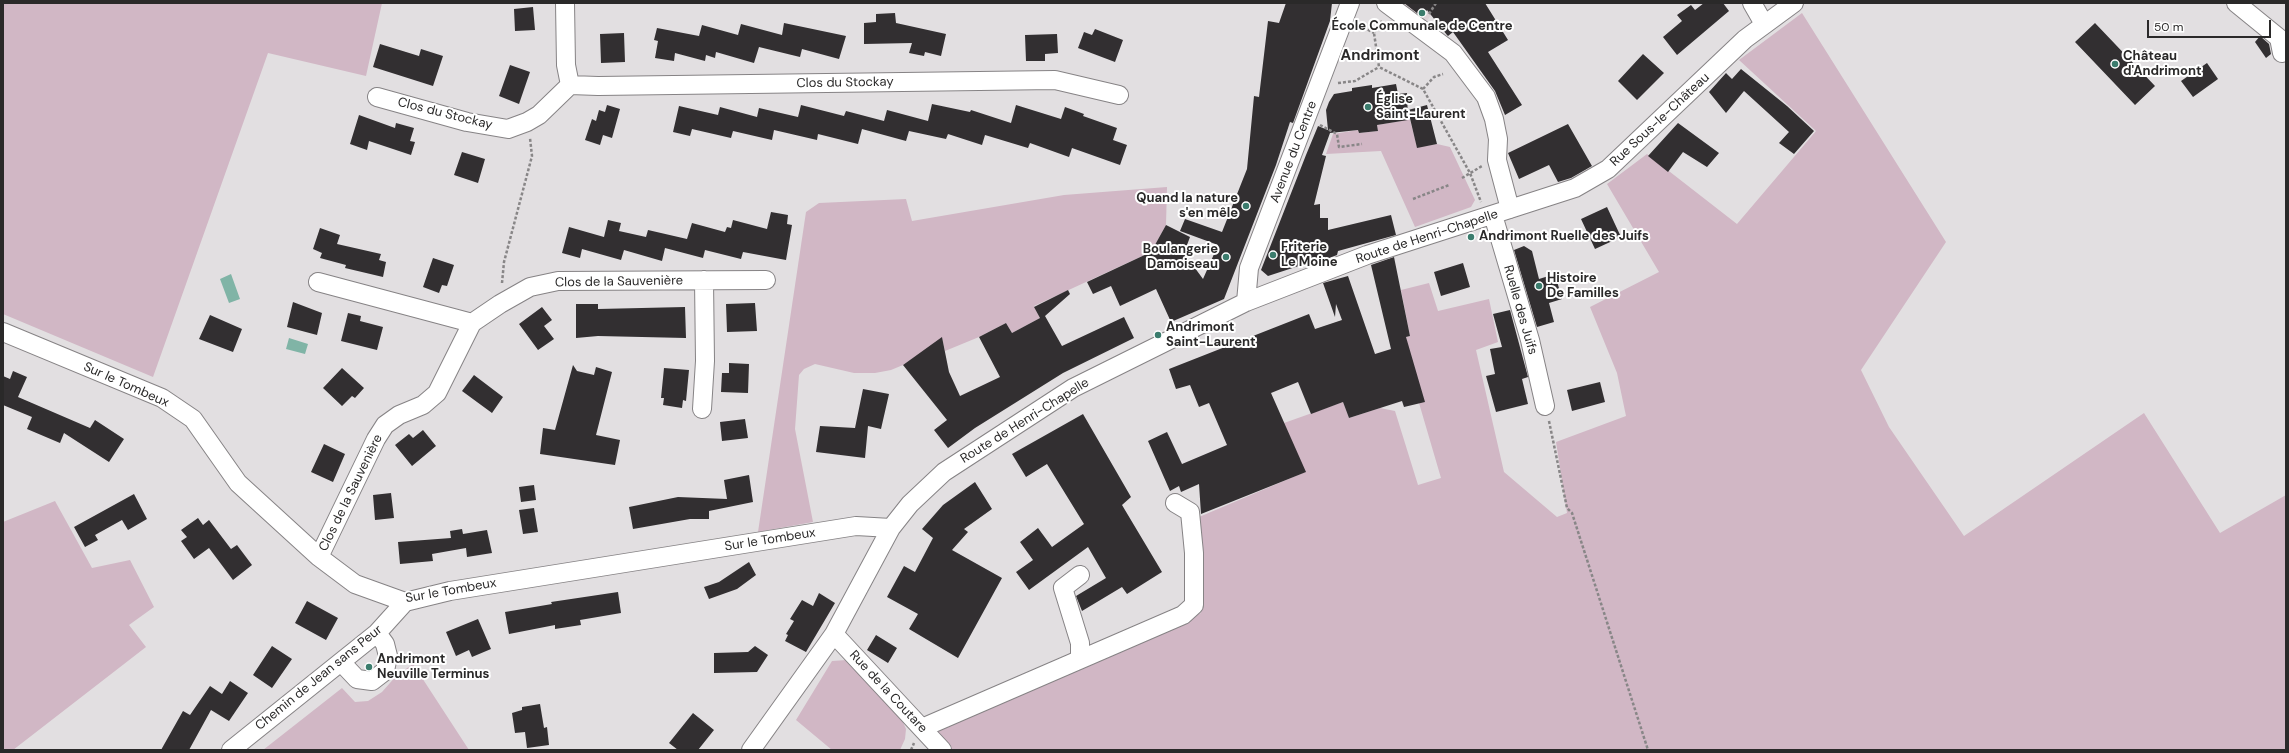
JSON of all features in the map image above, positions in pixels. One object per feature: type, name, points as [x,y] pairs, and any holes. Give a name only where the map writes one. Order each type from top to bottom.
[{"type":"street","points":[[565,3],[566,65],[570,85]]},
{"type":"street","name":"Avenue du Centre","points":[[1246,302],[1249,268],[1350,3]]},
{"type":"street","points":[[1752,3],[1764,24]]},
{"type":"street","name":"Rue Sous-le-Château","points":[[1510,209],[1575,188],[1608,169],[1745,39],[1794,3]]},
{"type":"street","points":[[2236,3],[2279,38],[2282,52]]},
{"type":"street","points":[[1385,10],[1453,54],[1486,97],[1494,119],[1498,139],[1497,160],[1510,209]]},
{"type":"street","name":"Clos du Stockay","points":[[377,97],[467,122],[508,129],[527,122],[539,115],[570,85],[598,86],[1055,80],[1119,95]]},
{"type":"street","name":"Route de Henri-Chapelle","points":[[752,750],[834,634],[891,528],[910,504],[944,472],[1074,388],[1246,302],[1367,255],[1510,209]]},
{"type":"street","name":"Ruelle des Juifs","points":[[1488,217],[1530,340],[1545,406]]},
{"type":"street","points":[[702,409],[705,361],[704,280]]},
{"type":"street","name":"Clos de la Sauvenière","points":[[319,557],[376,439],[385,425],[399,415],[423,405],[437,393],[472,323],[500,304],[530,287],[558,281],[766,280]]},
{"type":"street","points":[[318,282],[472,323]]},
{"type":"street","name":"Sur le Tombeux","points":[[3,332],[162,398],[193,419],[238,482],[319,557],[355,584],[404,602],[450,591],[856,526],[891,528]]},
{"type":"street","points":[[922,728],[1183,615],[1194,605],[1194,553],[1190,512],[1175,503]]},
{"type":"street","points":[[1080,575],[1063,588],[1080,643],[1080,659]]},
{"type":"street","name":"Chemin de Jean sans Peur","points":[[231,750],[377,633],[404,602]]},
{"type":"street","points":[[341,662],[357,679],[372,681],[385,672],[388,656],[385,644],[377,633]]},
{"type":"street","name":"Rue de la Coutare","points":[[834,634],[942,750]]},
{"type":"path","points":[[1379,67],[1374,33],[1385,10]]},
{"type":"path","points":[[1362,26],[1374,33]]},
{"type":"path","points":[[1343,84],[1355,82],[1379,67]]},
{"type":"path","points":[[1379,67],[1423,89],[1470,173],[1488,217]]},
{"type":"path","points":[[1423,89],[1434,77],[1443,74]]},
{"type":"path","points":[[500,304],[504,262],[532,156],[527,122]]},
{"type":"path","points":[[1332,130],[1336,134],[1339,147],[1362,144]]},
{"type":"path","points":[[1462,178],[1470,173]]},
{"type":"path","points":[[1413,199],[1449,185]]},
{"type":"path","points":[[1545,406],[1567,508],[1572,513],[1648,750]]},
{"type":"shaded area","points":[[3,3],[382,3],[366,76],[268,53],[153,377],[3,314]]},
{"type":"shaded area","name":"École Communale de Centre","points":[[1396,3],[1440,3],[1426,22]]},
{"type":"shaded area","points":[[1802,13],[1946,242],[1861,370],[1889,427],[1964,536],[2144,413],[2220,533],[2286,495],[2286,750],[949,750],[934,730],[1201,613],[1199,517],[1305,472],[1284,423],[1343,402],[1349,418],[1380,408],[1395,411],[1418,485],[1441,478],[1419,403],[1406,337],[1410,336],[1401,290],[1429,283],[1438,311],[1489,299],[1498,342],[1476,350],[1504,472],[1557,517],[1567,513],[1556,442],[1626,416],[1617,373],[1590,307],[1659,272],[1607,184],[1647,154],[1737,224],[1816,131],[1739,60]]},
{"type":"shaded area","points":[[1408,112],[1417,147],[1437,144],[1450,147],[1475,200],[1471,207],[1415,227],[1381,151],[1326,154],[1333,134],[1358,130],[1359,133],[1378,131],[1377,125],[1401,121],[1400,113]]},
{"type":"shaded area","points":[[1167,187],[1166,225],[1151,252],[1034,306],[1040,318],[1012,333],[1006,323],[979,337],[945,351],[942,338],[903,365],[891,370],[875,373],[854,373],[815,364],[804,369],[799,375],[795,429],[813,522],[758,532],[806,212],[819,203],[906,199],[912,221],[1064,195]]},
{"type":"shaded area","points":[[231,274],[240,299],[229,303],[220,279]]},
{"type":"shaded area","points":[[289,338],[308,344],[305,354],[286,349]]},
{"type":"shaded area","points":[[55,501],[92,568],[130,560],[154,607],[129,625],[146,647],[13,750],[3,750],[3,522]]},
{"type":"shaded area","points":[[847,660],[903,722],[906,729],[905,739],[900,750],[832,750],[796,720],[832,661]]},
{"type":"shaded area","points":[[413,664],[469,750],[263,750],[342,688],[355,702],[368,701],[382,692],[397,675]]},
{"type":"building","points":[[1286,3],[1332,3],[1330,21],[1293,123],[1290,122],[1276,165],[1224,299],[1171,322],[1156,289],[1120,306],[1111,286],[1093,294],[1087,282],[1151,252],[1166,225],[1190,237],[1184,253],[1203,279],[1218,245],[1180,231],[1185,219],[1222,232],[1247,169],[1254,96],[1259,97],[1268,21],[1279,23]]},
{"type":"building","points":[[1404,3],[1485,3],[1508,40],[1488,52],[1522,105],[1505,115],[1495,91],[1453,32],[1448,36],[1427,10],[1422,17]]},
{"type":"building","points":[[1704,3],[1723,3],[1729,11],[1677,55],[1663,37],[1682,21],[1677,15],[1691,5],[1695,10]]},
{"type":"building","points":[[533,7],[535,30],[515,31],[514,9]]},
{"type":"building","points":[[895,13],[896,23],[946,34],[941,56],[925,52],[924,56],[909,53],[912,43],[864,44],[864,23],[876,22],[876,14]]},
{"type":"building","points":[[784,23],[846,36],[839,59],[802,49],[800,57],[759,47],[754,63],[716,52],[715,58],[706,55],[705,61],[675,53],[674,61],[655,58],[658,41],[654,40],[657,28],[699,36],[702,25],[738,35],[741,24],[782,35]]},
{"type":"building","name":"Château d'Andrimont","points":[[2095,23],[2155,86],[2135,105],[2075,42]]},
{"type":"building","points":[[1095,29],[1123,40],[1115,62],[1078,48],[1084,32],[1092,35]]},
{"type":"building","points":[[624,33],[625,62],[601,63],[600,34]]},
{"type":"building","points":[[1057,34],[1058,53],[1045,54],[1045,61],[1026,61],[1025,35]]},
{"type":"building","points":[[2260,36],[2269,44],[2271,54],[2266,58],[2255,42]]},
{"type":"building","points":[[380,44],[419,56],[421,49],[443,56],[433,86],[373,67]]},
{"type":"building","points":[[1643,54],[1664,73],[1637,100],[1618,81]]},
{"type":"building","points":[[2207,63],[2218,79],[2193,97],[2181,81]]},
{"type":"building","points":[[510,65],[530,72],[519,104],[499,96]]},
{"type":"building","points":[[1741,69],[1787,106],[1814,131],[1794,154],[1779,143],[1789,132],[1744,91],[1726,113],[1709,92],[1726,73],[1732,79]]},
{"type":"building","points":[[1396,84],[1398,94],[1407,93],[1408,120],[1377,125],[1378,131],[1359,133],[1358,130],[1330,133],[1322,155],[1326,156],[1314,205],[1320,204],[1320,218],[1328,218],[1328,230],[1391,215],[1396,235],[1338,251],[1337,255],[1311,265],[1311,262],[1268,276],[1261,270],[1318,126],[1328,130],[1326,110],[1334,94],[1352,91],[1352,88],[1372,85],[1372,88]]},
{"type":"building","points":[[932,104],[970,112],[971,110],[1011,123],[1016,105],[1061,119],[1065,107],[1084,114],[1083,116],[1117,128],[1113,140],[1127,145],[1120,165],[1072,148],[1069,157],[1030,143],[1028,148],[985,135],[982,145],[948,134],[946,139],[909,131],[906,141],[862,129],[858,144],[818,134],[817,140],[774,130],[772,140],[733,131],[731,138],[692,129],[690,136],[673,132],[679,106],[718,115],[720,107],[757,117],[759,108],[798,117],[801,105],[844,116],[846,111],[884,121],[887,110],[928,121]]},
{"type":"building","points":[[607,105],[620,109],[612,138],[603,135],[600,145],[585,140],[592,119],[596,121],[599,110],[605,112]]},
{"type":"building","points":[[1427,105],[1437,144],[1417,148],[1408,110]]},
{"type":"building","points":[[359,115],[395,128],[396,123],[414,128],[410,141],[415,142],[411,155],[369,141],[367,150],[350,144]]},
{"type":"building","points":[[1678,123],[1719,153],[1707,167],[1683,152],[1668,172],[1648,156]]},
{"type":"building","points":[[1568,124],[1592,166],[1571,178],[1558,182],[1549,165],[1519,179],[1508,153]]},
{"type":"building","points":[[462,152],[485,159],[478,183],[454,175]]},
{"type":"building","points":[[1607,207],[1621,237],[1595,249],[1581,219]]},
{"type":"building","points":[[771,212],[788,215],[787,224],[792,225],[786,260],[743,252],[741,259],[705,250],[703,258],[665,248],[662,261],[624,250],[621,260],[582,249],[580,258],[562,253],[569,227],[604,237],[608,220],[621,223],[619,231],[646,237],[648,230],[687,239],[692,223],[725,232],[727,227],[731,228],[733,220],[767,229]]},
{"type":"building","points":[[320,228],[340,235],[337,244],[381,254],[379,260],[386,262],[383,277],[345,268],[346,265],[320,258],[322,253],[313,249]]},
{"type":"building","name":"Histoire De Familles","points":[[1524,246],[1532,251],[1539,279],[1555,274],[1562,299],[1549,303],[1554,322],[1537,327],[1514,250]]},
{"type":"building","points":[[1394,257],[1410,336],[1406,337],[1425,402],[1404,407],[1402,401],[1349,418],[1343,402],[1311,414],[1298,382],[1271,393],[1306,472],[1201,514],[1199,484],[1181,492],[1179,486],[1170,491],[1148,441],[1167,432],[1182,464],[1227,445],[1209,403],[1199,407],[1190,385],[1176,389],[1169,369],[1309,314],[1315,329],[1342,320],[1336,304],[1335,317],[1323,283],[1348,276],[1375,354],[1391,349],[1371,265]]},
{"type":"building","points":[[433,258],[454,265],[447,286],[442,285],[439,293],[423,287]]},
{"type":"building","points":[[1463,263],[1470,287],[1441,296],[1434,272]]},
{"type":"building","points":[[1068,290],[1070,294],[1045,316],[1062,346],[1124,317],[1134,338],[1063,373],[975,428],[948,448],[934,430],[947,420],[903,365],[942,337],[949,372],[960,396],[1000,377],[979,337],[1006,323],[1012,333],[1040,318],[1034,307]]},
{"type":"building","points":[[293,302],[322,313],[317,335],[287,327]]},
{"type":"building","points":[[755,303],[757,331],[727,332],[726,304]]},
{"type":"building","points":[[576,304],[598,304],[598,309],[685,307],[686,338],[598,336],[576,338]]},
{"type":"building","points":[[542,307],[552,320],[544,326],[554,339],[538,350],[519,324]]},
{"type":"building","points":[[1510,310],[1528,377],[1522,379],[1528,404],[1496,412],[1486,376],[1495,374],[1490,349],[1502,347],[1493,314]]},
{"type":"building","points":[[348,313],[361,316],[360,321],[383,327],[377,350],[341,341]]},
{"type":"building","points":[[210,315],[242,329],[233,352],[199,339]]},
{"type":"building","points":[[729,363],[749,364],[748,393],[721,392],[722,373],[729,373]]},
{"type":"building","points":[[573,365],[577,371],[594,375],[596,367],[612,372],[596,435],[620,440],[615,465],[540,454],[543,428],[555,430]]},
{"type":"building","points":[[342,368],[364,388],[355,398],[352,396],[342,406],[323,388]]},
{"type":"building","points":[[664,368],[689,370],[686,401],[683,400],[682,408],[663,405],[664,398],[661,398]]},
{"type":"building","points":[[13,371],[27,377],[18,397],[90,428],[95,420],[124,439],[109,462],[64,433],[60,443],[27,429],[32,417],[3,405],[3,376],[10,379]]},
{"type":"building","points":[[474,375],[503,397],[492,413],[462,391]]},
{"type":"building","points":[[1600,382],[1605,402],[1572,411],[1567,390]]},
{"type":"building","points":[[863,389],[889,394],[881,429],[868,426],[865,458],[816,452],[820,426],[855,428]]},
{"type":"building","points":[[1083,414],[1131,497],[1122,505],[1162,572],[1127,594],[1122,587],[1082,611],[1076,596],[1106,578],[1088,547],[1029,590],[1016,572],[1033,560],[1020,542],[1038,528],[1052,547],[1084,524],[1047,464],[1026,477],[1012,454]]},
{"type":"building","points":[[745,419],[748,438],[722,441],[720,422]]},
{"type":"building","points":[[423,430],[436,446],[412,466],[395,445],[409,434],[413,438]]},
{"type":"building","points":[[324,444],[345,454],[333,482],[311,472]]},
{"type":"building","points":[[749,475],[753,502],[709,511],[709,519],[690,519],[633,529],[629,507],[678,497],[727,499],[724,480]]},
{"type":"building","points":[[975,482],[992,509],[964,529],[968,532],[952,550],[1002,578],[958,658],[909,629],[918,614],[887,597],[904,566],[915,572],[933,538],[922,529],[943,505]]},
{"type":"building","points":[[534,485],[536,500],[521,502],[519,487]]},
{"type":"building","points":[[391,493],[394,518],[375,520],[373,495]]},
{"type":"building","points":[[134,494],[147,519],[128,530],[122,520],[95,535],[98,540],[85,547],[74,527]]},
{"type":"building","points":[[534,508],[538,532],[523,534],[519,510]]},
{"type":"building","points":[[198,518],[203,525],[209,520],[231,549],[237,545],[252,565],[233,580],[209,548],[194,559],[181,541],[187,537],[181,530]]},
{"type":"building","points":[[462,529],[463,534],[487,530],[492,553],[467,557],[466,548],[432,554],[433,561],[400,564],[398,542],[451,538],[450,531]]},
{"type":"building","points":[[749,562],[756,575],[737,589],[709,599],[704,587],[719,582]]},
{"type":"building","points":[[618,592],[621,613],[580,620],[581,625],[555,629],[555,625],[509,634],[505,612],[552,604],[551,602]]},
{"type":"building","points":[[819,593],[835,603],[806,652],[785,641],[788,635],[786,634],[794,621],[790,619],[802,600],[813,606]]},
{"type":"building","points":[[307,601],[338,618],[326,640],[295,623]]},
{"type":"building","points":[[478,619],[491,649],[472,657],[469,650],[456,656],[446,632]]},
{"type":"building","points":[[876,635],[897,648],[888,663],[867,650]]},
{"type":"building","points":[[272,646],[292,659],[272,688],[253,675]]},
{"type":"building","points":[[755,646],[768,655],[757,672],[714,673],[714,653],[748,652]]},
{"type":"building","points":[[230,681],[248,693],[229,721],[211,710],[189,750],[161,750],[183,711],[190,715],[210,686],[222,694]]},
{"type":"building","points":[[540,704],[544,728],[547,727],[549,745],[527,748],[525,732],[515,733],[512,713],[522,710],[522,707]]},
{"type":"building","points":[[693,713],[714,730],[698,750],[678,750],[669,743]]},
{"type":"place","name":"École Communale de Centre","points":[[1422,13]]},
{"type":"place","name":"Château d'Andrimont","points":[[2115,64]]},
{"type":"place","name":"Église Saint-Laurent","points":[[1368,107]]},
{"type":"place","name":"Quand la nature s'en mêle","points":[[1246,206]]},
{"type":"place","name":"Andrimont Ruelle des Juifs","points":[[1471,237]]},
{"type":"place","name":"Friterie Le Moine","points":[[1273,255]]},
{"type":"place","name":"Boulangerie Damoiseau","points":[[1226,257]]},
{"type":"place","name":"Histoire De Familles","points":[[1539,286]]},
{"type":"place","name":"Andrimont Saint-Laurent","points":[[1158,335]]},
{"type":"place","name":"Andrimont Neuville Terminus","points":[[369,667]]},
{"type":"district","name":"Andrimont","points":[[1380,56]]}]
